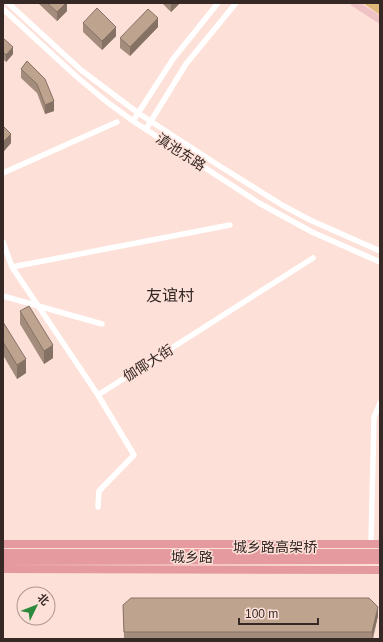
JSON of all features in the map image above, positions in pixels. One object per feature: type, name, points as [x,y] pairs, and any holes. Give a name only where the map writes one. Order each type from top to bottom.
[{"type":"highway","name":"城乡路","points":[[3,544],[376,544]]},
{"type":"highway","name":"城乡路高架桥","points":[[3,553],[380,553]]},
{"type":"highway","name":"城乡路高架桥","points":[[3,561],[380,560]]},
{"type":"highway","name":"城乡路","points":[[3,569],[380,570]]},
{"type":"main road","points":[[354,3],[380,20]]},
{"type":"street","name":"滇池东路","points":[[8,3],[81,70],[138,113],[282,205],[310,220],[380,251]]},
{"type":"street","points":[[134,121],[173,59],[218,3]]},
{"type":"street","points":[[146,129],[186,64],[236,3]]},
{"type":"street","name":"滇池东路","points":[[3,9],[77,78],[134,121],[235,188],[273,210],[312,232],[380,262]]},
{"type":"street","points":[[3,173],[117,122]]},
{"type":"street","points":[[12,267],[230,225]]},
{"type":"street","points":[[3,242],[12,267],[98,395],[134,455],[99,491],[98,507]]},
{"type":"street","name":"伽倻大街","points":[[98,395],[313,258]]},
{"type":"street","points":[[3,296],[102,324]]},
{"type":"street","points":[[376,544],[374,417],[380,403]]},
{"type":"shaded area","points":[[363,3],[380,3],[380,15]]},
{"type":"building","points":[[47,3],[66,3],[57,12]]},
{"type":"building","points":[[97,8],[116,27],[102,41],[83,23]]},
{"type":"building","points":[[148,9],[158,18],[130,47],[120,38]]},
{"type":"building","points":[[3,38],[13,47],[6,55],[3,52]]},
{"type":"building","points":[[27,61],[45,79],[54,101],[45,105],[37,84],[21,69]]},
{"type":"building","points":[[3,126],[11,134],[4,141],[3,140]]},
{"type":"building","points":[[29,306],[53,345],[44,351],[20,311]]},
{"type":"building","points":[[3,322],[26,359],[17,365],[3,342]]},
{"type":"building","points":[[131,598],[369,598],[378,607],[372,632],[124,632],[123,605]]},
{"type":"district","name":"友谊村","points":[[170,295]]}]
